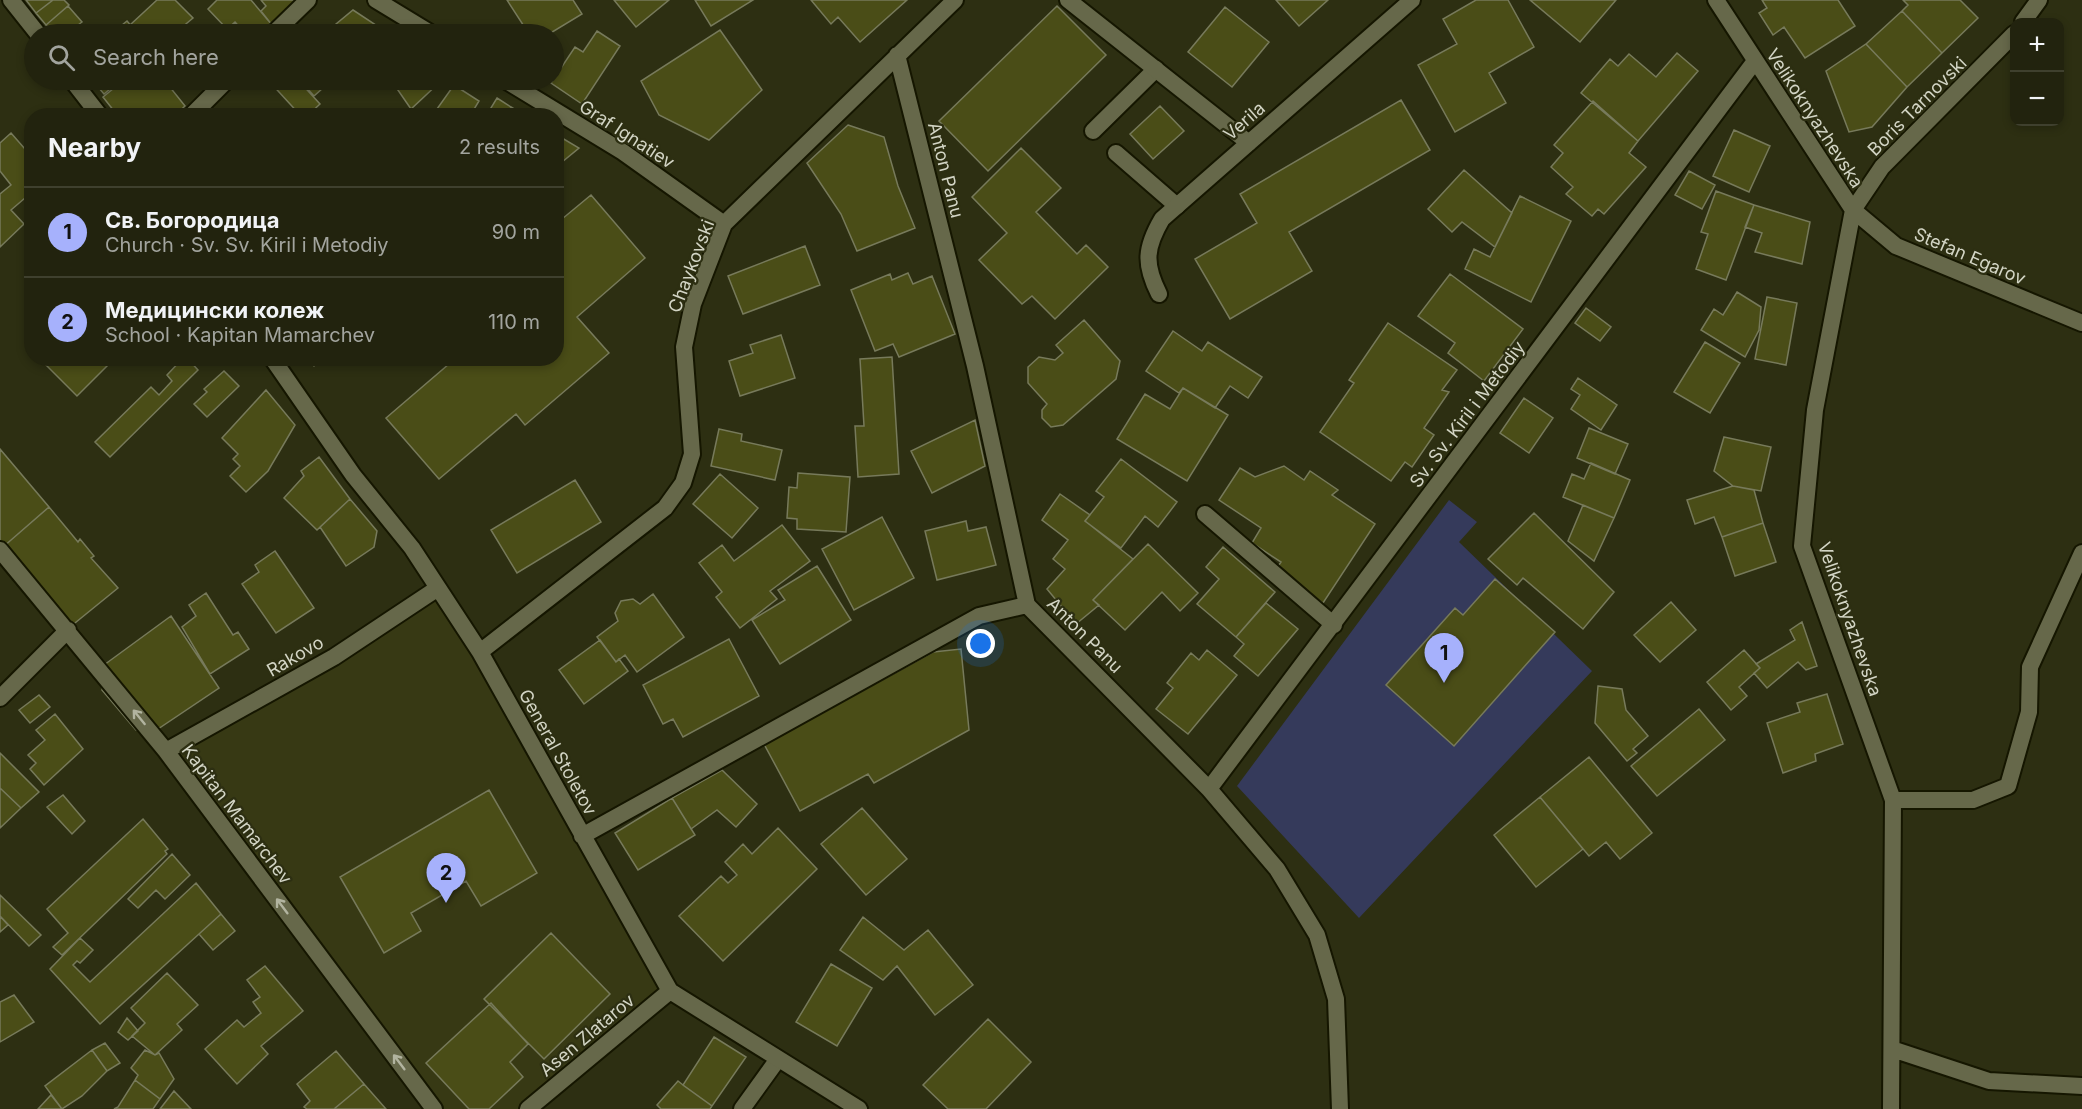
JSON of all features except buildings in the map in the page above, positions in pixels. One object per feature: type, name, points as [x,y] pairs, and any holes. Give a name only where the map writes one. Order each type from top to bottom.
[{"type":"street","points":[[11,0],[30,24]]},
{"type":"street","points":[[283,24],[308,0]]},
{"type":"street","points":[[376,0],[416,24]]},
{"type":"street","name":"Chaykovski","points":[[480,652],[665,508],[683,483],[692,454],[684,347],[693,304],[724,224],[955,0]]},
{"type":"street","points":[[1068,0],[1249,143]]},
{"type":"street","name":"Verila","points":[[1160,294],[1150,276],[1148,256],[1152,236],[1162,219],[1412,0]]},
{"type":"street","name":"Velikoknyazhevska","points":[[1716,0],[1852,210],[1815,410],[1802,546],[1893,800],[1891,1109]]},
{"type":"street","points":[[2026,18],[2039,0]]},
{"type":"street","name":"Boris Tarnovski","points":[[1852,210],[1882,167],[2010,38]]},
{"type":"street","name":"Anton Panu","points":[[897,55],[975,366],[1027,605],[1209,789],[1277,869],[1317,935],[1336,999],[1340,1109]]},
{"type":"street","name":"Sv. Sv. Kiril i Metodiy","points":[[1209,789],[1755,62]]},
{"type":"street","points":[[1094,131],[1156,69]]},
{"type":"street","points":[[80,90],[94,108]]},
{"type":"street","points":[[198,108],[217,90]]},
{"type":"street","name":"Graf Ignatiev","points":[[521,90],[551,108]]},
{"type":"street","name":"Graf Ignatiev","points":[[564,116],[623,152],[724,224]]},
{"type":"street","points":[[1116,153],[1178,206]]},
{"type":"street","name":"Stefan Egarov","points":[[1852,210],[1896,246],[2082,324]]},
{"type":"street","name":"General Stoletov","points":[[277,366],[352,475],[412,548],[480,652],[670,990],[858,1109]]},
{"type":"street","points":[[1205,514],[1334,625]]},
{"type":"street","name":"Kapitan Mamarchev","points":[[0,550],[166,751],[434,1109]]},
{"type":"street","points":[[1893,800],[1973,800],[2008,786],[2030,712],[2030,667],[2082,553]]},
{"type":"street","name":"Rakovo","points":[[166,751],[334,657],[438,588]]},
{"type":"street","points":[[582,836],[979,616],[1027,605]]},
{"type":"street","points":[[0,698],[68,630]]},
{"type":"street","name":"Asen Zlatarov","points":[[528,1109],[670,990]]},
{"type":"street","points":[[1892,1049],[1989,1081],[2082,1086]]},
{"type":"street","points":[[741,1109],[778,1059]]},
{"type":"shaded area","points":[[1449,500],[1477,522],[1459,542],[1592,671],[1359,918],[1237,786]]},
{"type":"shaded area","points":[[438,588],[670,991],[528,1109],[434,1109],[166,751]]},
{"type":"place","name":"Св. Богородица","points":[[1444,683]]},
{"type":"place","name":"Медицински колеж","points":[[446,903]]}]
